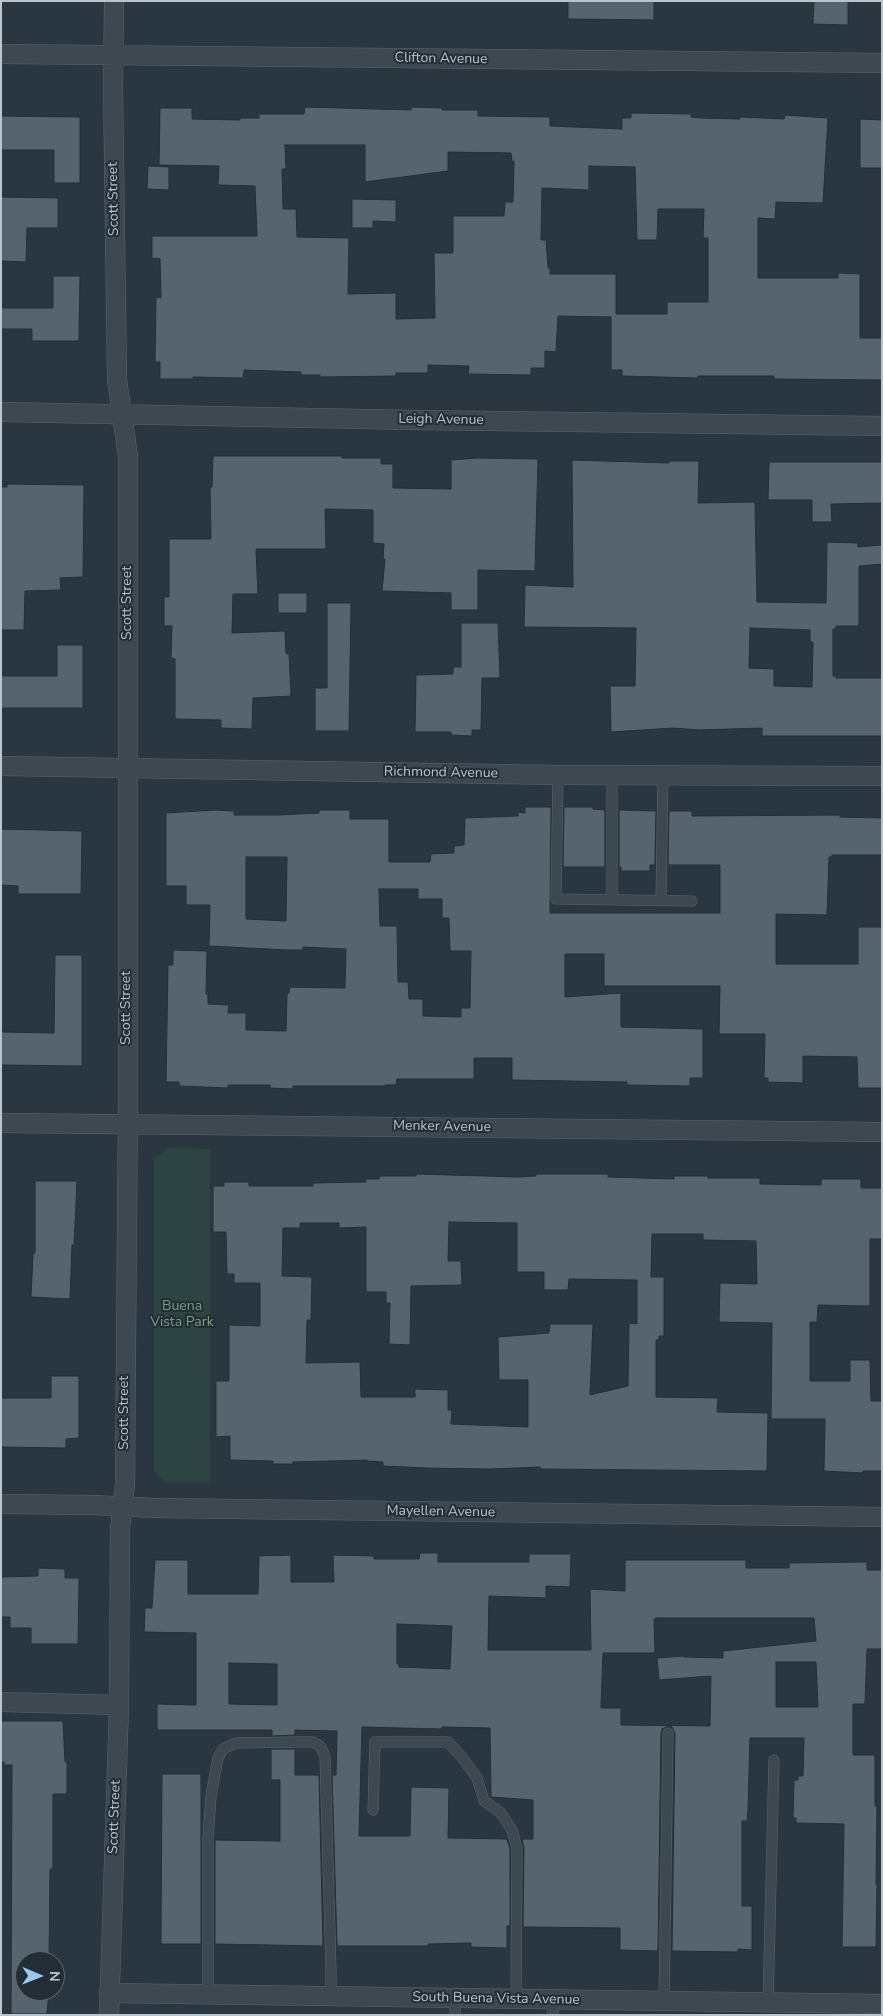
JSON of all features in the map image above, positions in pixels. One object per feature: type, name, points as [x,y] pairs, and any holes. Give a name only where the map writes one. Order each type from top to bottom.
[{"type":"street","name":"Scott Street","points":[[109,2015],[119,1705],[120,1529],[125,1484],[128,767],[128,456],[117,380],[114,1]]},
{"type":"street","name":"Clifton Avenue","points":[[1,54],[882,63]]},
{"type":"street","name":"Leigh Avenue","points":[[1,412],[882,426]]},
{"type":"street","name":"Richmond Avenue","points":[[1,766],[558,775],[882,776]]},
{"type":"street","name":"Menker Avenue","points":[[1,1123],[882,1132]]},
{"type":"street","name":"Mayellen Avenue","points":[[1,1504],[882,1517]]},
{"type":"street","points":[[1,1702],[119,1705]]},
{"type":"street","name":"South Buena Vista Avenue","points":[[110,1993],[330,1997],[455,2007],[516,2000],[553,2008],[664,2002],[768,2003],[807,2009],[855,2009],[882,2004]]},
{"type":"lane","points":[[558,775],[556,900],[692,901]]},
{"type":"lane","points":[[612,775],[612,900]]},
{"type":"lane","points":[[661,901],[662,776]]},
{"type":"lane","points":[[664,2002],[668,1733]]},
{"type":"lane","points":[[208,1994],[208,1838],[211,1796],[218,1758],[223,1749],[235,1743],[313,1742],[320,1746],[325,1756],[331,1970],[330,1997]]},
{"type":"lane","points":[[373,1810],[375,1742],[448,1742],[477,1778],[484,1801],[500,1812],[512,1830],[517,1848],[516,2000]]},
{"type":"lane","points":[[768,2003],[774,1760]]},
{"type":"green space","name":"Buena Vista Park","points":[[167,1148],[210,1149],[210,1482],[165,1482],[154,1471],[154,1159]]},
{"type":"building","points":[[568,1],[654,1],[654,20],[568,19]]},
{"type":"building","points":[[814,1],[848,1],[848,25],[813,24]]},
{"type":"building","points":[[305,107],[411,110],[411,107],[442,108],[442,110],[478,110],[478,116],[550,117],[550,126],[622,129],[622,118],[631,118],[631,113],[691,114],[691,117],[700,118],[784,119],[785,115],[828,118],[823,203],[776,202],[775,219],[758,218],[758,278],[838,278],[838,273],[860,274],[860,338],[882,338],[882,380],[774,379],[774,376],[698,376],[698,378],[622,376],[622,370],[611,370],[611,317],[558,316],[556,352],[545,351],[545,368],[531,368],[531,375],[468,374],[469,366],[428,365],[428,373],[396,373],[396,376],[320,377],[320,375],[301,375],[301,372],[244,370],[243,378],[193,377],[193,379],[160,379],[160,362],[155,362],[156,297],[161,298],[160,259],[152,258],[152,236],[257,236],[255,186],[218,185],[219,166],[159,165],[160,108],[192,108],[192,119],[240,120],[240,118],[259,118],[259,114],[304,114]],"holes":[[[285,145],[365,145],[365,182],[448,171],[448,152],[511,153],[512,162],[514,161],[513,202],[505,202],[504,216],[453,216],[453,253],[434,253],[435,318],[396,319],[396,293],[348,294],[349,238],[297,237],[296,209],[283,209],[282,169],[286,169]],[[589,166],[635,167],[637,240],[657,240],[658,209],[704,209],[703,238],[708,238],[708,302],[667,302],[667,314],[616,314],[616,274],[550,274],[546,240],[541,240],[542,188],[589,190]]]},
{"type":"building","points":[[1,116],[80,117],[80,183],[54,183],[54,150],[1,150]]},
{"type":"building","points":[[860,119],[882,120],[882,168],[860,168]]},
{"type":"building","points":[[148,166],[169,167],[169,190],[147,189]]},
{"type":"building","points":[[1,197],[58,198],[58,228],[27,228],[26,262],[1,261]]},
{"type":"building","points":[[352,199],[396,200],[396,222],[373,221],[373,228],[352,228]]},
{"type":"building","points":[[53,276],[80,276],[79,341],[32,341],[32,329],[1,329],[1,308],[53,308]]},
{"type":"building","points":[[213,456],[342,456],[342,458],[381,458],[381,464],[393,464],[393,488],[451,489],[451,460],[477,458],[538,459],[535,571],[478,570],[478,610],[451,610],[451,593],[382,591],[385,559],[383,559],[384,544],[373,543],[373,510],[325,509],[326,549],[256,549],[258,594],[233,594],[232,633],[285,631],[286,654],[289,653],[291,696],[253,698],[252,729],[221,728],[221,720],[175,719],[175,659],[171,658],[172,626],[164,626],[164,597],[169,597],[169,539],[211,539],[210,487],[212,487]]},
{"type":"building","points":[[572,460],[669,463],[669,461],[699,461],[698,503],[755,502],[757,602],[826,603],[827,542],[858,543],[858,547],[882,545],[882,564],[859,566],[859,626],[836,626],[836,629],[833,629],[833,676],[836,676],[836,678],[882,678],[882,736],[762,736],[762,728],[699,730],[673,728],[611,732],[610,686],[635,686],[636,628],[524,627],[525,585],[573,587]],"holes":[[[750,628],[810,630],[810,642],[813,642],[812,687],[774,686],[774,669],[749,668]]]},
{"type":"building","points":[[769,462],[882,462],[882,503],[831,504],[832,522],[812,522],[812,500],[768,500]]},
{"type":"building","points":[[7,484],[84,485],[83,577],[60,578],[61,590],[25,591],[24,630],[1,630],[1,487],[7,487]]},
{"type":"building","points":[[278,593],[307,593],[307,613],[278,613]]},
{"type":"building","points":[[327,603],[351,603],[349,731],[315,731],[315,688],[327,688]]},
{"type":"building","points":[[461,623],[498,623],[500,678],[482,678],[481,730],[472,730],[472,736],[451,735],[451,732],[415,732],[416,675],[453,674],[453,667],[461,667]]},
{"type":"building","points":[[57,645],[83,645],[83,708],[1,708],[1,676],[57,676]]},
{"type":"building","points":[[525,807],[551,807],[550,913],[720,913],[720,865],[668,865],[669,811],[692,811],[692,816],[840,815],[840,817],[882,818],[882,855],[832,855],[832,857],[829,857],[827,915],[776,914],[776,964],[858,964],[858,927],[882,927],[882,1088],[858,1088],[857,1057],[803,1056],[803,1083],[768,1082],[768,1078],[764,1078],[765,1034],[719,1034],[720,986],[604,986],[604,954],[565,954],[565,997],[621,993],[621,1027],[703,1029],[703,1078],[690,1078],[690,1086],[627,1085],[627,1082],[512,1080],[512,1058],[474,1058],[474,1079],[397,1079],[396,1085],[385,1086],[293,1086],[293,1089],[270,1088],[270,1085],[228,1085],[228,1088],[179,1086],[179,1082],[166,1082],[168,965],[173,965],[173,950],[207,951],[206,994],[208,994],[208,1004],[229,1005],[228,1013],[246,1013],[246,1030],[286,1031],[287,993],[289,993],[290,987],[345,988],[346,949],[303,947],[303,950],[288,950],[209,946],[210,905],[186,905],[186,886],[166,886],[166,813],[215,810],[234,811],[234,815],[279,815],[319,813],[319,810],[350,810],[350,819],[389,819],[389,862],[430,862],[431,854],[454,853],[454,846],[464,845],[465,818],[518,816],[518,812],[525,813]],"holes":[[[246,857],[287,857],[286,921],[246,919]],[[379,889],[418,889],[418,899],[442,899],[442,918],[449,918],[450,951],[471,951],[470,1008],[461,1008],[461,1017],[423,1016],[423,999],[409,999],[408,982],[398,982],[397,926],[380,926]]]},
{"type":"building","points":[[564,807],[593,807],[593,809],[605,810],[605,867],[563,867]]},
{"type":"building","points":[[619,810],[656,811],[655,865],[650,865],[650,871],[621,871],[621,867],[619,867]]},
{"type":"building","points":[[1,829],[82,831],[81,894],[18,894],[18,886],[1,885]]},
{"type":"building","points":[[55,955],[82,955],[82,1066],[1,1065],[1,1032],[54,1033]]},
{"type":"building","points":[[416,1174],[518,1177],[536,1176],[536,1174],[608,1174],[608,1177],[674,1179],[674,1176],[708,1176],[708,1178],[760,1178],[760,1184],[821,1185],[821,1179],[861,1179],[861,1188],[882,1188],[882,1239],[870,1239],[870,1306],[818,1305],[817,1322],[810,1322],[810,1381],[850,1381],[850,1360],[870,1360],[871,1401],[882,1401],[882,1471],[863,1471],[863,1473],[824,1471],[825,1419],[771,1419],[772,1323],[719,1322],[720,1283],[757,1284],[756,1241],[703,1240],[703,1234],[652,1234],[651,1277],[664,1277],[664,1336],[659,1336],[659,1340],[656,1340],[656,1397],[718,1398],[717,1412],[768,1413],[767,1471],[541,1469],[540,1467],[490,1469],[426,1468],[383,1466],[383,1462],[367,1460],[273,1464],[273,1461],[230,1460],[230,1436],[216,1437],[216,1381],[229,1381],[229,1325],[260,1326],[260,1283],[234,1283],[234,1274],[227,1274],[226,1232],[213,1232],[213,1186],[224,1186],[224,1182],[249,1182],[249,1186],[313,1186],[313,1183],[366,1182],[366,1179],[379,1179],[380,1176],[416,1176]],"holes":[[[449,1222],[517,1223],[517,1272],[544,1272],[544,1290],[568,1290],[569,1279],[637,1280],[637,1324],[629,1323],[628,1386],[590,1395],[593,1324],[550,1324],[549,1333],[498,1337],[499,1380],[528,1380],[528,1427],[451,1424],[452,1410],[448,1410],[448,1390],[415,1389],[415,1397],[361,1397],[360,1362],[306,1363],[307,1320],[311,1320],[312,1277],[282,1276],[283,1228],[300,1228],[300,1223],[339,1223],[339,1228],[366,1227],[366,1292],[386,1292],[386,1303],[390,1303],[389,1344],[410,1345],[411,1286],[462,1285],[461,1261],[448,1261]]]},
{"type":"building","points":[[35,1181],[77,1181],[70,1299],[31,1297],[33,1253],[35,1253]]},
{"type":"building","points":[[51,1376],[79,1376],[79,1438],[66,1439],[66,1448],[1,1447],[1,1398],[51,1398]]},
{"type":"building","points":[[420,1553],[438,1553],[438,1562],[529,1562],[529,1554],[571,1554],[570,1587],[546,1586],[546,1598],[489,1596],[488,1650],[591,1650],[590,1589],[625,1591],[625,1560],[746,1560],[746,1568],[789,1568],[789,1563],[867,1562],[867,1570],[882,1570],[882,1649],[867,1649],[865,1704],[853,1704],[853,1755],[875,1755],[875,1806],[877,1806],[876,1947],[842,1947],[844,1824],[796,1823],[796,1818],[793,1818],[794,1780],[798,1780],[798,1776],[803,1776],[804,1738],[750,1738],[747,1821],[742,1821],[742,1906],[752,1906],[752,1950],[738,1949],[738,1952],[672,1951],[675,1733],[672,1727],[668,1726],[662,1729],[661,1733],[658,1951],[620,1950],[620,1928],[523,1927],[524,1848],[522,1839],[533,1839],[533,1800],[491,1797],[490,1728],[442,1727],[442,1729],[362,1727],[359,1836],[410,1836],[411,1787],[449,1788],[448,1838],[507,1839],[510,1849],[510,1926],[507,1926],[507,1948],[471,1947],[471,1943],[428,1944],[429,1946],[337,1946],[332,1775],[336,1775],[337,1731],[295,1730],[295,1735],[272,1736],[272,1730],[157,1730],[157,1704],[196,1705],[196,1633],[144,1632],[145,1608],[152,1608],[155,1560],[188,1560],[188,1594],[258,1594],[259,1556],[291,1555],[291,1582],[334,1582],[333,1555],[374,1556],[374,1559],[419,1559]],"holes":[[[814,1618],[816,1641],[723,1651],[723,1658],[683,1656],[657,1658],[659,1680],[711,1676],[710,1726],[621,1725],[621,1708],[601,1708],[603,1653],[655,1653],[654,1619]],[[397,1624],[452,1626],[450,1669],[399,1667],[399,1664],[397,1664]],[[776,1662],[816,1662],[818,1707],[776,1707]],[[229,1663],[277,1664],[277,1705],[229,1704]]]},
{"type":"building","points":[[38,1568],[65,1569],[65,1578],[79,1578],[78,1644],[31,1644],[31,1628],[10,1628],[10,1617],[1,1617],[1,1577],[38,1576]]},
{"type":"building","points":[[1,1721],[63,1721],[65,1762],[67,1762],[67,1794],[53,1794],[53,1869],[50,1869],[49,1951],[15,1951],[15,2001],[48,2001],[47,2014],[11,2014],[12,1765],[4,1765],[4,1762],[1,1762]]},
{"type":"building","points":[[271,1749],[295,1749],[295,1775],[319,1775],[323,1946],[215,1944],[215,1840],[280,1841],[280,1780],[271,1780]]},
{"type":"building","points":[[162,1774],[201,1774],[201,1944],[161,1944]]}]
